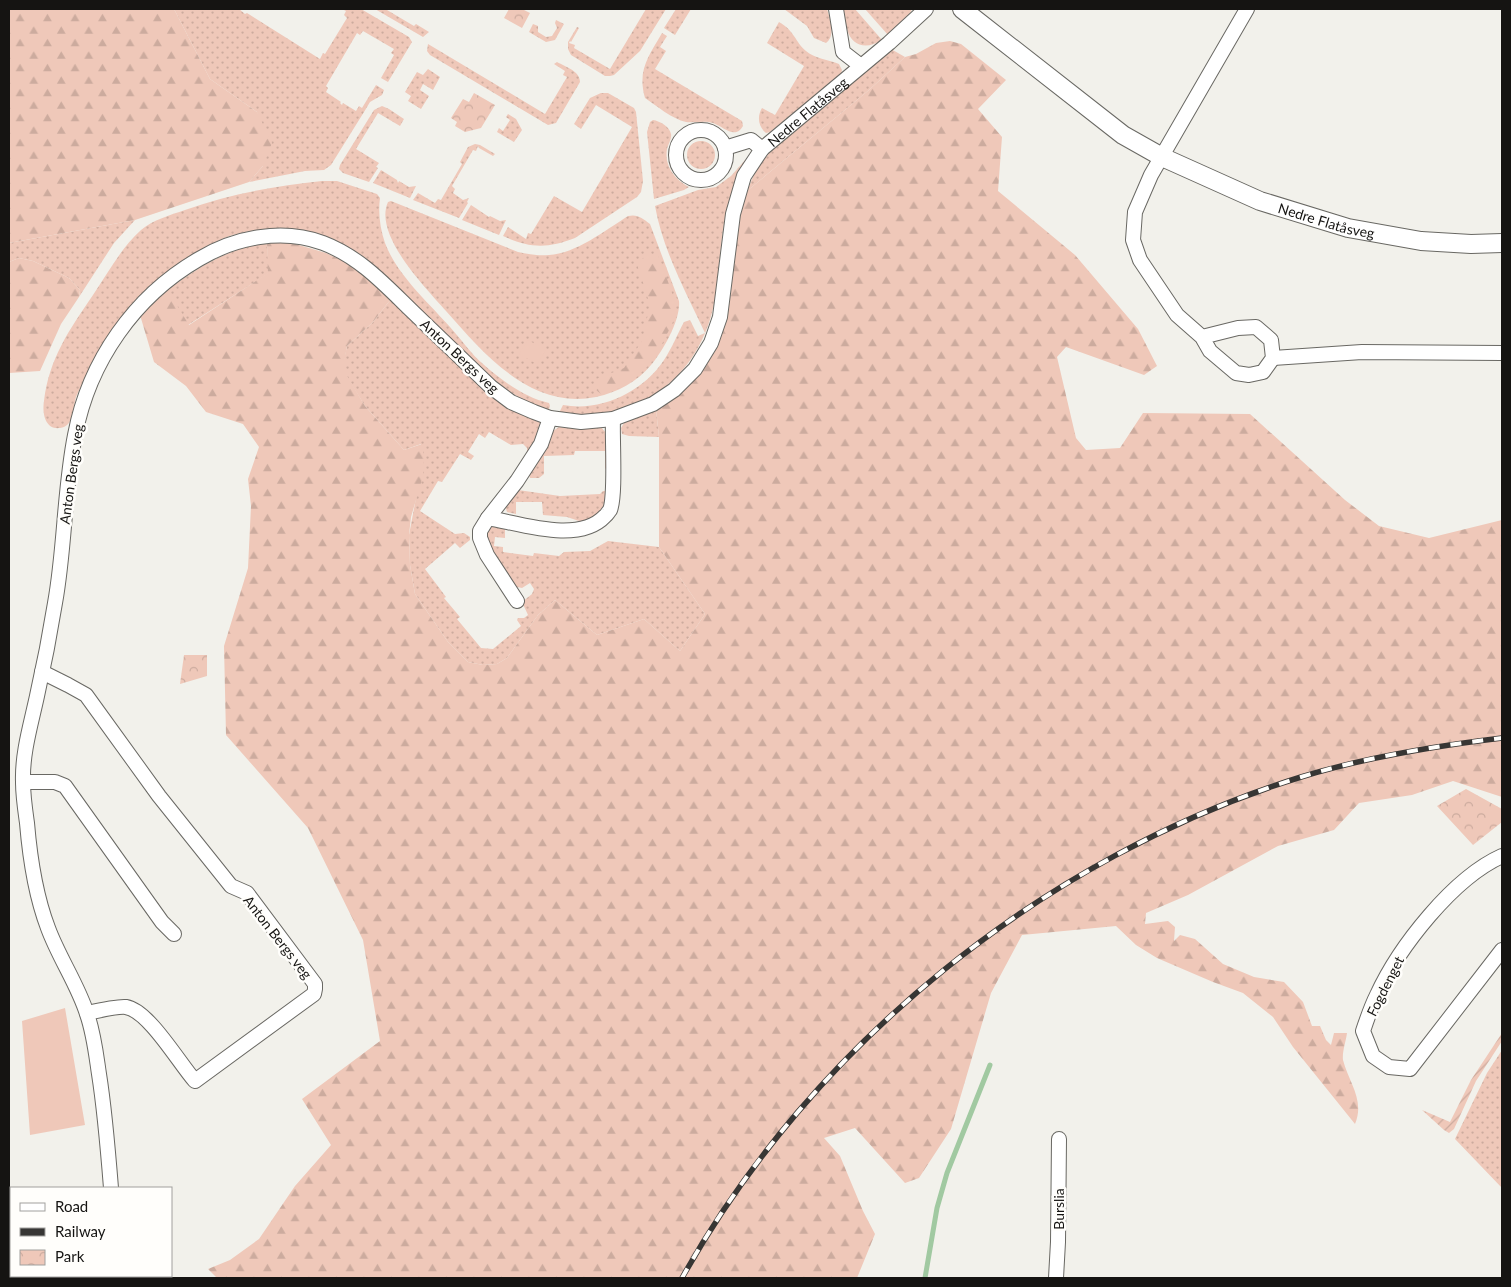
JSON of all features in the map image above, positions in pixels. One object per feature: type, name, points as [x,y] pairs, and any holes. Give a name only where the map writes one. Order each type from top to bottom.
[{"type":"street","name":"Nedre Flatåsveg","points":[[836,9],[843,52],[861,66]]},
{"type":"street","name":"Nedre Flatåsveg","points":[[725,148],[751,140],[762,148],[926,9]]},
{"type":"street","name":"Nedre Flatåsveg","points":[[962,9],[1124,135],[1162,157],[1260,201],[1348,228],[1421,241],[1502,244]]},
{"type":"street","points":[[1202,337],[1238,328],[1256,327],[1271,340],[1273,358],[1263,372],[1249,375],[1236,373],[1210,351],[1202,337],[1177,315],[1140,260],[1133,240],[1135,212],[1151,175],[1247,9]]},
{"type":"street","name":"Anton Bergs veg","points":[[111,1187],[106,1116],[96,1048],[87,1013],[49,932],[38,902],[29,848],[23,782],[26,747],[56,599],[75,436],[91,379],[113,340],[154,291],[184,268],[209,253],[235,242],[268,236],[293,236],[321,242],[355,258],[492,387],[511,402],[550,418],[581,422],[612,419],[653,404],[674,390],[695,369],[711,343],[720,317],[733,214],[744,176],[762,148]]},
{"type":"street","points":[[1273,358],[1362,352],[1502,353]]},
{"type":"street","points":[[517,601],[486,555],[480,538],[480,531],[517,481],[541,444],[550,418]]},
{"type":"street","points":[[488,518],[555,531],[576,531],[600,522],[610,511],[613,491],[612,419]]},
{"type":"street","name":"Anton Bergs veg","points":[[42,672],[86,695],[159,796],[231,886],[247,894],[314,984],[315,989],[314,994],[195,1081],[141,1014],[126,1007],[87,1013]]},
{"type":"street","points":[[23,782],[55,782],[65,786],[162,922],[174,934]]},
{"type":"street","name":"Fogdenget","points":[[1502,856],[1488,862],[1454,890],[1426,921],[1399,956],[1377,994],[1363,1031],[1373,1056],[1389,1067],[1410,1069],[1502,950]]},
{"type":"street","name":"Burslia","points":[[1056,1278],[1059,1139]]},
{"type":"green space","points":[[9,9],[174,9],[210,79],[257,112],[272,143],[263,166],[249,182],[135,220],[9,243]]},
{"type":"green space","points":[[174,9],[239,9],[320,59],[347,18],[344,15],[346,11],[342,9],[361,9],[409,37],[412,42],[388,82],[381,78],[394,55],[391,53],[394,49],[363,31],[360,35],[357,33],[326,86],[328,88],[326,92],[341,102],[342,105],[343,103],[356,111],[359,106],[362,108],[376,85],[384,90],[382,95],[370,102],[331,165],[324,170],[305,171],[249,182],[263,166],[257,112],[210,79]]},
{"type":"green space","points":[[375,9],[388,9],[414,26],[416,24],[429,32],[423,37]]},
{"type":"green space","points":[[509,9],[522,9],[530,13],[522,28],[504,18]]},
{"type":"green space","points":[[646,9],[666,9],[640,51],[614,75],[605,76],[571,55],[568,49],[568,42],[577,27],[579,28],[569,43],[575,45],[574,48],[610,69]]},
{"type":"green space","points":[[676,9],[691,9],[675,35],[664,28]]},
{"type":"green space","points":[[784,9],[827,9],[832,32],[829,40],[826,43],[814,38],[807,26]]},
{"type":"green space","points":[[843,9],[855,9],[882,40],[871,45],[861,45],[853,40],[846,27]]},
{"type":"green space","points":[[865,9],[912,9],[907,19],[888,35]]},
{"type":"green space","points":[[556,20],[564,24],[555,40],[546,42],[529,32],[533,24],[538,26],[538,32],[546,37],[552,36],[557,28]]},
{"type":"green space","points":[[779,22],[792,33],[806,51],[817,57],[839,64],[842,70],[841,74],[770,132],[766,133],[761,128],[759,121],[759,114],[762,108],[775,115],[804,66],[767,43]]},
{"type":"green space","points":[[662,33],[667,36],[660,47],[666,51],[655,69],[742,121],[743,126],[740,130],[736,132],[729,131],[710,122],[686,122],[675,118],[645,98],[642,79],[643,71]]},
{"type":"green space","points":[[950,41],[961,44],[1006,80],[978,109],[1002,137],[998,191],[1075,255],[1138,329],[1157,366],[1144,375],[1066,347],[1057,357],[1076,438],[1086,450],[1120,448],[1143,413],[1250,414],[1345,500],[1379,526],[1429,538],[1502,520],[1502,797],[1453,781],[1412,795],[1359,803],[1334,830],[1278,846],[1188,895],[1146,913],[1145,924],[1168,921],[1175,927],[1174,941],[1180,935],[1195,939],[1223,964],[1254,977],[1284,982],[1303,1002],[1312,1026],[1320,1026],[1326,1040],[1331,1045],[1334,1033],[1347,1033],[1343,1060],[1357,1099],[1358,1115],[1355,1124],[1293,1047],[1273,1017],[1243,993],[1157,958],[1136,945],[1116,926],[1022,935],[991,993],[951,1129],[919,1178],[905,1183],[855,1128],[824,1138],[840,1156],[863,1211],[875,1234],[857,1278],[217,1278],[208,1269],[230,1260],[259,1239],[295,1186],[331,1145],[302,1099],[380,1041],[363,940],[308,828],[226,735],[224,646],[248,568],[251,506],[248,479],[259,447],[243,424],[206,412],[186,386],[154,362],[140,315],[167,289],[189,325],[268,273],[267,243],[292,243],[326,253],[354,266],[391,299],[373,322],[347,346],[343,369],[365,406],[404,450],[422,444],[424,458],[423,476],[411,517],[409,535],[410,565],[415,594],[448,642],[468,662],[483,665],[497,664],[507,658],[538,615],[555,600],[597,635],[644,619],[680,651],[705,614],[659,547],[659,437],[656,409],[699,373],[713,354],[722,333],[732,286],[741,213],[747,191],[869,90],[905,57],[916,54],[936,43]]},
{"type":"green space","points":[[428,44],[545,114],[567,77],[563,75],[565,71],[554,64],[557,62],[572,70],[578,75],[580,82],[556,123],[548,125],[430,55],[427,51]]},
{"type":"green space","points":[[891,49],[905,57],[869,90],[747,191],[756,170],[773,148]]},
{"type":"green space","points":[[428,69],[440,77],[433,90],[423,84],[420,90],[429,96],[421,109],[408,101],[411,96],[405,92],[417,72],[423,75]]},
{"type":"green space","points":[[474,93],[495,105],[481,128],[465,132],[455,126],[457,122],[451,118],[463,99],[469,102]]},
{"type":"green space","points":[[601,93],[608,93],[634,108],[636,112],[643,181],[641,192],[637,197],[575,238],[565,242],[538,246],[521,243],[503,236],[508,227],[526,239],[528,233],[531,234],[554,196],[582,212],[632,127],[596,105],[581,129],[574,124],[590,98]]},
{"type":"green space","points":[[382,106],[404,119],[400,126],[378,113],[356,149],[379,163],[376,167],[378,168],[369,182],[343,173],[339,169],[340,165],[374,110]]},
{"type":"green space","points":[[508,114],[516,119],[522,130],[514,142],[497,132],[499,128],[503,131],[510,120],[506,117]]},
{"type":"green space","points":[[653,120],[669,129],[671,138],[667,149],[667,161],[669,167],[679,180],[689,187],[654,199],[647,132],[650,122]]},
{"type":"green space","points":[[701,141],[711,145],[715,155],[711,165],[701,169],[691,165],[687,155],[691,145]]},
{"type":"green space","points":[[475,144],[495,154],[493,156],[478,146],[476,151],[473,150],[452,186],[455,189],[453,193],[463,200],[469,198],[459,218],[413,200],[418,193],[435,203],[438,199],[441,200],[462,164],[460,162],[468,147]]},
{"type":"green space","points":[[746,159],[727,209],[715,299],[705,333],[669,255],[655,206],[698,190],[716,187],[731,176]]},
{"type":"green space","points":[[381,170],[397,180],[398,183],[399,181],[409,187],[416,186],[410,198],[373,183]]},
{"type":"green space","points":[[337,181],[377,194],[380,198],[380,221],[385,243],[390,255],[405,277],[479,360],[514,388],[540,401],[549,403],[549,409],[546,410],[520,398],[486,373],[375,266],[361,255],[333,240],[317,235],[302,231],[269,229],[237,234],[208,246],[179,264],[145,291],[116,324],[93,362],[77,395],[68,424],[65,427],[55,428],[48,424],[44,415],[44,401],[50,372],[61,345],[115,261],[141,230],[162,218],[218,199],[287,185]]},
{"type":"green space","points":[[391,201],[518,252],[537,255],[559,254],[580,246],[628,216],[640,217],[650,224],[679,301],[677,317],[661,352],[646,371],[626,386],[596,397],[572,399],[550,395],[530,387],[493,361],[415,275],[394,245],[388,230],[385,215],[388,202]]},
{"type":"green space","points":[[471,205],[489,217],[500,221],[506,220],[499,235],[462,220]]},
{"type":"green space","points":[[135,220],[114,243],[79,297],[80,290],[69,278],[33,261],[19,258],[9,262],[9,243]]},
{"type":"green space","points":[[267,243],[269,273],[188,325],[167,290],[226,254]]},
{"type":"green space","points":[[658,255],[674,302],[675,315],[673,322],[654,357],[641,373],[624,386],[602,395],[595,389],[594,380],[624,368],[642,341],[650,305],[638,267],[644,256]]},
{"type":"green space","points":[[19,258],[33,261],[69,278],[80,290],[79,297],[61,324],[40,371],[9,373],[9,262]]},
{"type":"green space","points":[[391,299],[496,399],[514,411],[541,423],[542,429],[527,455],[527,448],[523,444],[511,445],[489,432],[485,438],[479,434],[468,452],[474,456],[471,460],[460,454],[442,482],[438,481],[420,511],[455,534],[464,533],[470,537],[470,540],[460,548],[455,543],[425,569],[446,597],[444,598],[460,617],[457,619],[481,648],[493,649],[521,626],[517,620],[518,618],[524,618],[528,615],[522,602],[532,594],[534,589],[530,583],[522,588],[512,586],[497,565],[486,539],[487,531],[492,525],[505,525],[505,538],[495,537],[494,546],[503,547],[503,552],[533,556],[534,553],[559,556],[564,552],[590,551],[608,541],[659,547],[705,614],[680,651],[644,619],[597,635],[555,600],[538,615],[507,658],[497,664],[483,665],[468,662],[448,642],[415,594],[410,565],[409,535],[416,498],[421,444],[404,450],[365,406],[342,369],[347,346],[373,322]]},
{"type":"green space","points":[[690,320],[698,336],[704,333],[689,362],[666,386],[637,404],[618,411],[589,415],[559,413],[563,405],[592,405],[606,402],[620,397],[645,382],[664,360],[684,322]]},
{"type":"green space","points":[[528,340],[546,350],[537,364],[519,354]]},
{"type":"green space","points":[[656,409],[659,437],[622,434],[621,428],[624,423]]},
{"type":"green space","points":[[559,427],[580,429],[601,427],[606,433],[608,466],[605,469],[605,451],[575,451],[574,455],[544,456],[544,474],[539,478],[530,478],[529,474],[553,431]]},
{"type":"green space","points":[[518,490],[560,496],[600,494],[603,491],[607,491],[604,508],[600,514],[582,522],[567,517],[543,515],[542,502],[516,502],[516,514],[507,512],[505,505]]},
{"type":"green space","points":[[184,655],[207,655],[207,676],[180,684]]},
{"type":"green space","points":[[1466,789],[1502,809],[1502,822],[1473,845],[1437,806]]},
{"type":"green space","points":[[65,1008],[85,1125],[30,1135],[22,1021]]},
{"type":"green space","points":[[1502,1033],[1502,1041],[1476,1081],[1454,1129],[1449,1133],[1422,1110],[1450,1122],[1471,1080]]},
{"type":"green space","points":[[1502,1050],[1502,1188],[1455,1139],[1487,1073]]},
{"type":"waterway","points":[[925,1278],[937,1208],[947,1173],[990,1065]]},
{"type":"railway","points":[[682,1278],[735,1193],[798,1112],[868,1037],[945,969],[1027,909],[1115,856],[1207,812],[1301,777],[1401,753],[1502,738]]}]
